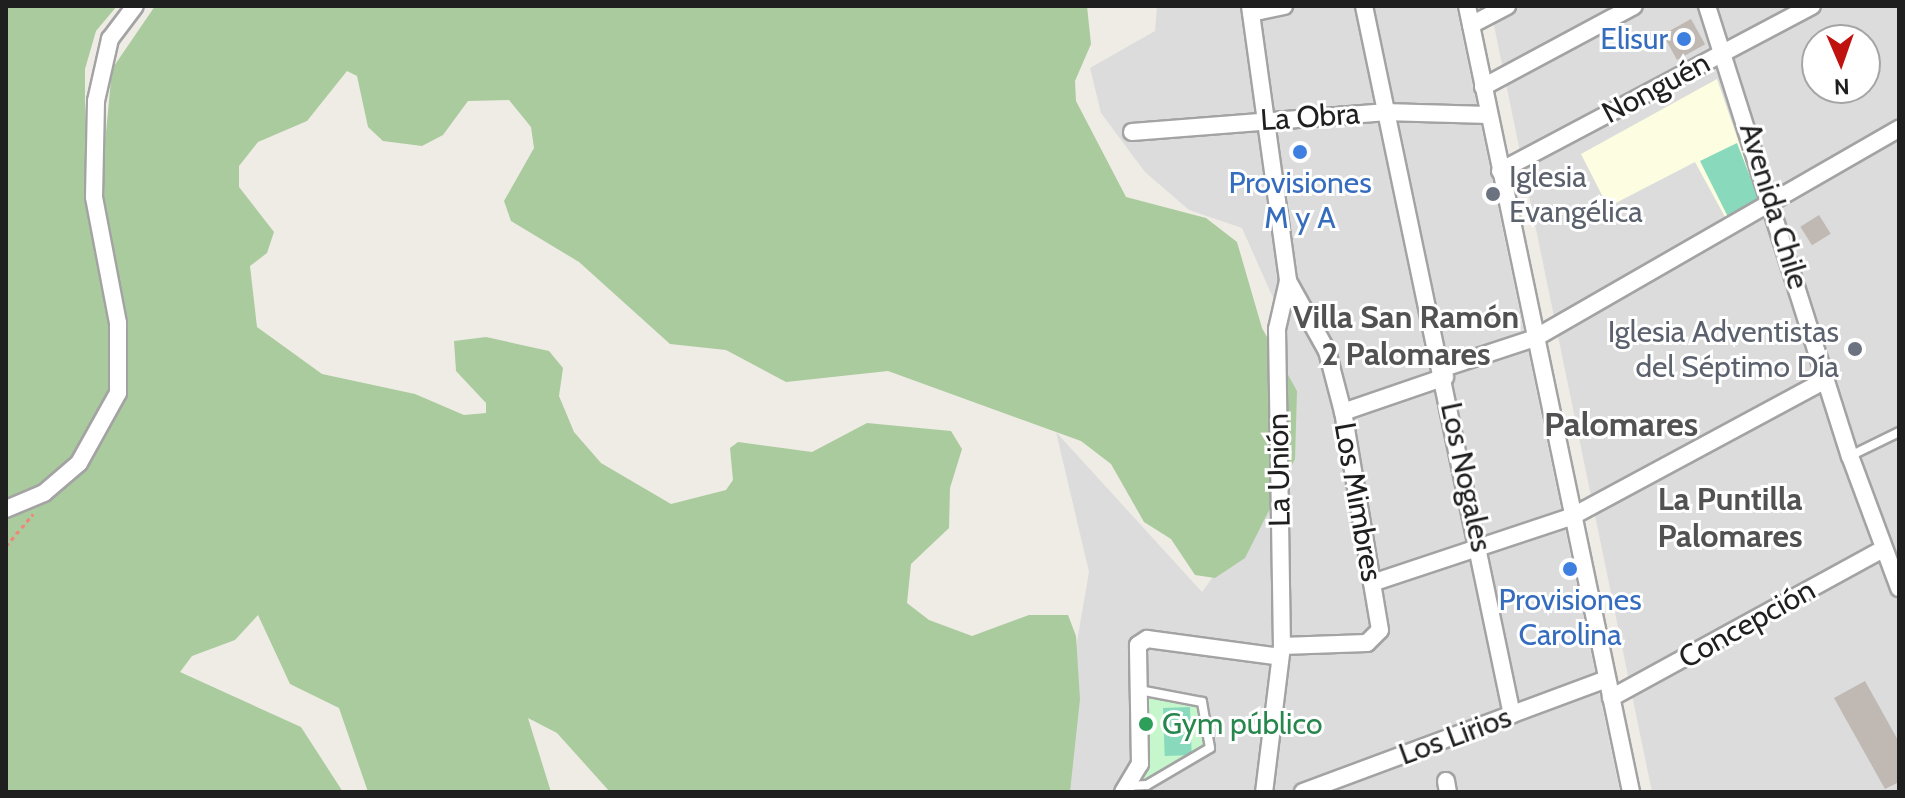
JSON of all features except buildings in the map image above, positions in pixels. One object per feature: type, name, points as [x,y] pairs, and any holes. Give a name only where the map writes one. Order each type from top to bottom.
[{"type":"street","points":[[6,509],[44,493],[89,449],[120,380],[118,323],[94,206],[96,101],[105,52],[135,6]]},
{"type":"street","points":[[1250,9],[1284,6]]},
{"type":"street","name":"Los Nogales","points":[[1364,6],[1384,112],[1482,549],[1512,715]]},
{"type":"street","points":[[1467,6],[1631,792]]},
{"type":"street","points":[[1471,25],[1507,6]]},
{"type":"street","points":[[1483,87],[1634,6]]},
{"type":"street","name":"Avenida Chile","points":[[1707,6],[1775,206],[1850,456],[1899,588]]},
{"type":"street","name":"Nonguén","points":[[1500,171],[1812,6]]},
{"type":"street","name":"La Unión","points":[[1250,9],[1269,119],[1288,281],[1277,329],[1278,651],[1264,792]]},
{"type":"street","name":"La Obra","points":[[1132,132],[1384,112],[1489,115]]},
{"type":"street","points":[[1343,412],[1535,338],[1775,206],[1899,129]]},
{"type":"street","name":"Los Mimbres","points":[[1278,651],[1376,640],[1372,583],[1343,412],[1327,351],[1288,281]]},
{"type":"street","points":[[1372,583],[1482,549],[1573,516],[1826,380]]},
{"type":"street","name":"Concepción","points":[[1611,698],[1883,549]]},
{"type":"street","points":[[1125,789],[1140,764],[1136,689],[1138,645],[1147,639],[1278,651]]},
{"type":"street","name":"Los Lirios","points":[[1303,792],[1607,679]]},
{"type":"lane","points":[[1850,456],[1899,432]]},
{"type":"lane","points":[[1125,789],[1147,785],[1210,748],[1202,702],[1136,689]]},
{"type":"path","points":[[6,546],[44,493]]},
{"type":"shaded area","points":[[1157,6],[1456,6],[1620,792],[1051,792],[1089,572],[1056,432],[1202,592],[1269,499],[1274,300],[1242,228],[1189,210],[1145,172],[1101,113],[1090,68],[1155,31]]},
{"type":"shaded area","points":[[1490,6],[1899,6],[1899,792],[1652,792]]},
{"type":"shaded area","points":[[1717,79],[1761,207],[1730,226],[1695,162],[1608,207],[1581,154]]},
{"type":"green space","points":[[6,6],[117,6],[96,31],[85,69],[85,190],[105,143],[112,69],[155,6],[1087,6],[1091,44],[1075,81],[1076,101],[1126,197],[1206,218],[1237,242],[1262,328],[1297,391],[1295,459],[1245,558],[1215,578],[1195,575],[1171,539],[1144,522],[1111,464],[1081,441],[888,371],[786,382],[726,350],[670,344],[579,262],[511,221],[504,201],[534,148],[531,127],[509,100],[468,101],[443,135],[422,146],[383,141],[368,127],[357,76],[347,71],[307,121],[258,142],[239,166],[239,187],[274,232],[267,253],[250,266],[257,327],[322,374],[415,394],[464,415],[486,413],[486,403],[456,371],[454,341],[486,337],[549,351],[563,368],[559,396],[574,432],[601,463],[671,504],[726,490],[733,480],[730,448],[738,442],[812,452],[867,423],[951,431],[962,449],[950,488],[949,528],[911,564],[907,603],[929,620],[972,636],[1029,615],[1068,615],[1076,636],[1080,699],[1070,792],[610,792],[557,733],[528,718],[551,792],[368,792],[339,708],[290,684],[258,615],[235,640],[192,656],[180,672],[301,727],[343,792],[6,792]]},
{"type":"green space","points":[[1737,143],[1760,202],[1729,219],[1700,161]]},
{"type":"green space","points":[[1146,694],[1200,702],[1205,732],[1200,753],[1143,781]]},
{"type":"green space","points":[[1190,707],[1192,755],[1165,756],[1163,708]]},
{"type":"place","name":"Elisur","points":[[1684,39]]},
{"type":"place","name":"Provisiones M y A","points":[[1300,152]]},
{"type":"place","name":"Iglesia Evangélica","points":[[1493,194]]},
{"type":"place","name":"Iglesia Adventistas del Séptimo Día","points":[[1855,349]]},
{"type":"place","name":"Provisiones Carolina","points":[[1570,569]]},
{"type":"place","name":"Gym público","points":[[1146,724]]},
{"type":"district","name":"Villa San Ramón 2 Palomares","points":[[1406,336]]},
{"type":"district","name":"Palomares","points":[[1621,425]]},
{"type":"district","name":"La Puntilla Palomares","points":[[1730,518]]}]
